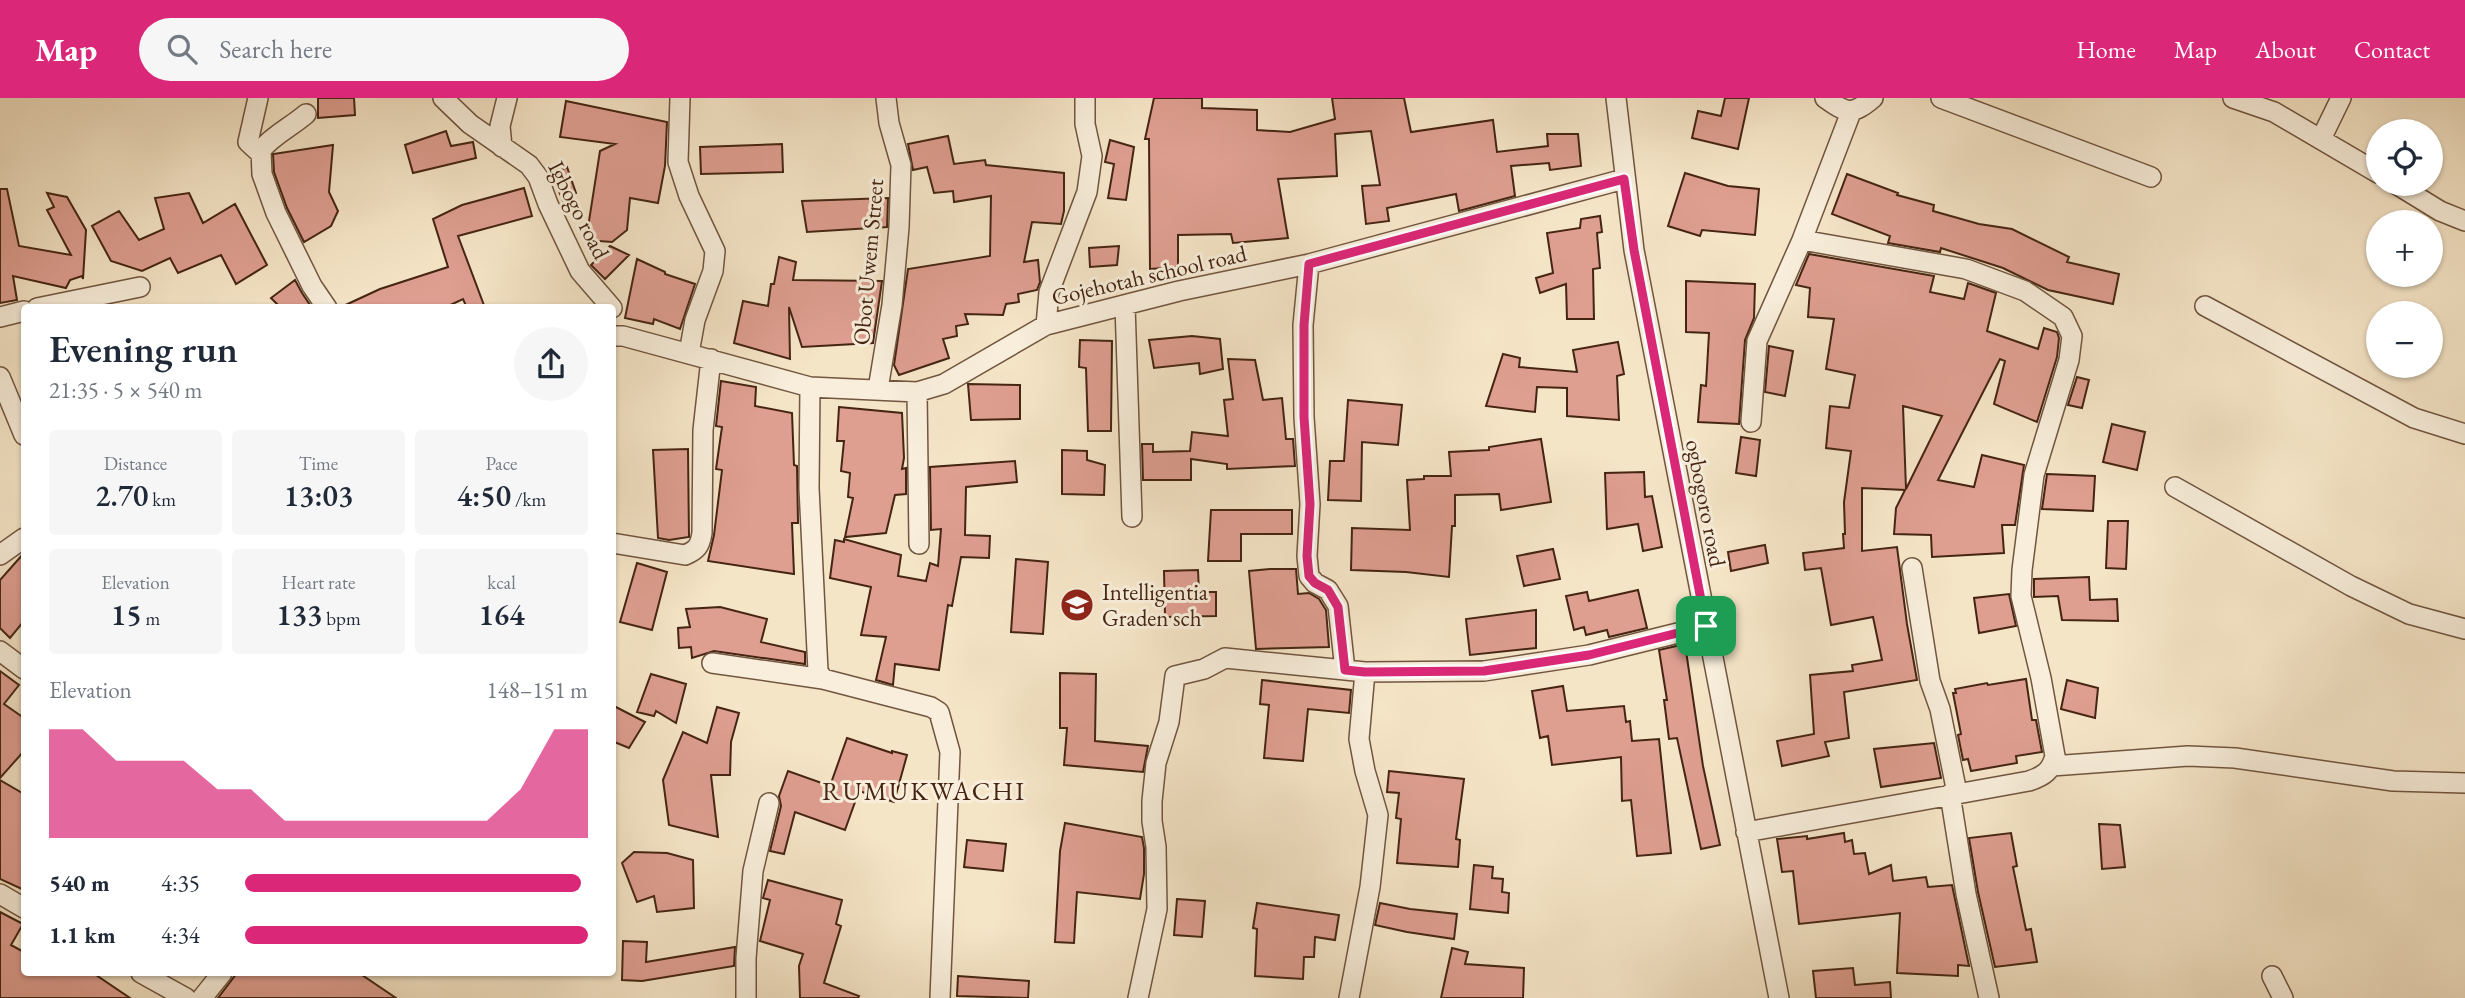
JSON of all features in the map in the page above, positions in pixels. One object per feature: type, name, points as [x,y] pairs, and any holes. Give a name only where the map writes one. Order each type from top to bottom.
[{"type":"street","points":[[258,98],[248,142],[261,154]]},
{"type":"street","name":"Igbogo road","points":[[443,98],[470,124],[529,165],[538,177],[580,271],[608,304]]},
{"type":"street","points":[[502,147],[500,126],[507,98]]},
{"type":"street","points":[[680,98],[678,162],[689,195],[707,228],[715,251],[713,271],[695,320],[689,353]]},
{"type":"street","name":"Obot Uwem Street","points":[[878,390],[892,305],[901,166],[889,123],[886,98]]},
{"type":"street","points":[[1045,325],[1049,292],[1087,192],[1092,156],[1085,124],[1085,98]]},
{"type":"street","name":"ogbogoro road","points":[[1616,98],[1634,250],[1779,998]]},
{"type":"street","points":[[1825,98],[1851,112],[1860,109],[1873,98]]},
{"type":"street","points":[[1941,98],[2151,177]]},
{"type":"street","points":[[2233,98],[2274,113],[2366,166]]},
{"type":"street","points":[[2321,139],[2341,98]]},
{"type":"street","points":[[1751,422],[1758,341],[1802,240],[1851,112]]},
{"type":"street","points":[[306,114],[290,128],[271,138],[261,150],[261,174],[276,213],[312,286],[324,304]]},
{"type":"street","name":"Gojehotah school road","points":[[618,336],[810,387],[917,391],[944,384],[1045,325],[1179,291],[1309,264],[1624,179]]},
{"type":"street","points":[[2416,196],[2440,211],[2465,221]]},
{"type":"street","points":[[1746,832],[2029,781],[2043,777],[2055,756],[2021,596],[2034,475],[2069,360],[2072,336],[2063,317],[2025,290],[1966,270],[1802,240]]},
{"type":"street","points":[[1309,264],[1304,325],[1304,417],[1310,504],[1307,556],[1309,576],[1328,590],[1338,607],[1345,670]]},
{"type":"street","points":[[57,304],[140,287]]},
{"type":"street","points":[[1125,305],[1132,517]]},
{"type":"street","points":[[2204,306],[2414,418],[2465,434]]},
{"type":"street","points":[[0,317],[21,312]]},
{"type":"street","points":[[616,544],[685,555],[695,551],[700,545],[702,430],[711,359]]},
{"type":"street","points":[[0,377],[21,428]]},
{"type":"street","points":[[810,387],[808,488],[818,671],[823,679]]},
{"type":"street","points":[[917,391],[919,544]]},
{"type":"street","points":[[2175,486],[2351,586],[2409,614],[2465,629]]},
{"type":"street","points":[[0,555],[21,540]]},
{"type":"street","points":[[1912,568],[1930,681],[1940,709],[1966,894],[1989,998]]},
{"type":"street","points":[[1138,998],[1157,909],[1156,847],[1152,821],[1156,763],[1169,722],[1173,679],[1179,675],[1204,669],[1225,658],[1365,672],[1484,671],[1589,655],[1706,626]]},
{"type":"street","points":[[0,651],[21,667]]},
{"type":"street","points":[[712,663],[823,679],[930,707],[939,712],[950,752],[940,998]]},
{"type":"street","points":[[1349,998],[1367,900],[1378,815],[1359,740],[1365,672]]},
{"type":"street","points":[[2052,765],[2188,755],[2235,758],[2392,780],[2465,783]]},
{"type":"street","points":[[746,998],[746,958],[753,871],[769,803]]},
{"type":"street","points":[[0,894],[21,906]]},
{"type":"street","points":[[146,976],[186,998]]},
{"type":"street","points":[[202,998],[220,976]]},
{"type":"street","points":[[2272,976],[2283,998]]},
{"type":"building","points":[[318,98],[354,98],[355,115],[318,118]]},
{"type":"building","points":[[1154,98],[1202,98],[1202,108],[1257,110],[1257,130],[1290,132],[1335,119],[1332,98],[1404,98],[1411,132],[1493,120],[1497,152],[1548,146],[1547,134],[1578,134],[1581,166],[1550,170],[1549,163],[1511,166],[1515,196],[1459,211],[1456,194],[1387,208],[1389,221],[1366,224],[1362,186],[1380,185],[1371,131],[1335,134],[1337,176],[1278,179],[1288,238],[1233,243],[1231,234],[1178,235],[1178,267],[1150,269],[1149,139],[1145,139]]},
{"type":"building","points":[[1725,98],[1749,98],[1738,149],[1692,138],[1698,111],[1721,116]]},
{"type":"building","points":[[566,101],[667,122],[665,166],[658,203],[630,198],[627,230],[612,242],[586,240],[600,151],[615,144],[560,137]]},
{"type":"building","points":[[446,131],[451,146],[473,142],[476,158],[413,173],[405,145]]},
{"type":"building","points":[[948,136],[954,164],[985,160],[986,165],[1064,173],[1064,211],[1061,224],[1032,222],[1024,262],[1038,260],[1040,282],[1037,290],[1018,294],[1019,302],[1006,304],[1003,315],[965,314],[968,324],[956,326],[957,336],[943,339],[949,358],[899,375],[894,365],[908,269],[990,256],[991,196],[954,202],[953,191],[934,193],[927,167],[913,170],[908,144]]},
{"type":"building","points":[[1110,140],[1134,147],[1126,200],[1108,198],[1114,164],[1105,162]]},
{"type":"building","points":[[782,144],[783,172],[701,174],[700,147]]},
{"type":"building","points":[[333,145],[329,192],[338,211],[331,226],[304,242],[287,208],[274,172],[273,154]]},
{"type":"building","points":[[567,167],[576,193],[563,201],[552,174]]},
{"type":"building","points":[[1685,173],[1728,186],[1759,189],[1755,235],[1702,230],[1700,236],[1668,226]]},
{"type":"building","points":[[1847,174],[1898,193],[1897,195],[1934,205],[1933,211],[1979,224],[2012,229],[2069,257],[2067,262],[2119,274],[2113,304],[2048,290],[2003,268],[1941,248],[1940,252],[1888,243],[1890,236],[1832,214]]},
{"type":"building","points":[[524,188],[532,216],[458,236],[484,304],[465,304],[463,299],[452,304],[348,304],[380,289],[448,267],[433,219],[462,205]]},
{"type":"building","points":[[0,189],[7,189],[19,246],[71,255],[47,210],[54,207],[47,193],[67,197],[86,230],[83,279],[82,276],[70,280],[66,288],[13,276],[17,300],[0,303]]},
{"type":"building","points":[[189,193],[203,223],[235,204],[267,265],[236,284],[221,255],[178,273],[170,258],[142,271],[111,261],[92,226],[119,211],[139,240],[164,229],[155,198]]},
{"type":"building","points":[[888,198],[887,227],[807,232],[802,201]]},
{"type":"building","points":[[1600,216],[1602,232],[1597,233],[1600,268],[1593,269],[1594,319],[1567,319],[1566,284],[1540,293],[1536,278],[1553,273],[1547,233],[1580,228],[1581,219]]},
{"type":"building","points":[[610,246],[629,255],[605,279],[591,265]]},
{"type":"building","points":[[1119,246],[1117,265],[1090,267],[1089,248]]},
{"type":"building","points":[[1809,254],[1934,276],[1930,292],[1964,299],[1968,283],[1996,293],[1987,331],[2038,349],[2044,328],[2057,332],[2059,338],[2057,357],[2037,422],[1994,404],[2005,361],[2000,359],[1938,480],[1974,487],[1982,455],[2024,465],[2015,525],[2002,525],[2004,553],[1932,557],[1931,535],[1894,534],[1896,508],[1905,490],[1862,488],[1862,551],[1897,547],[1917,680],[1844,692],[1849,738],[1825,742],[1829,756],[1782,766],[1777,741],[1814,734],[1810,675],[1853,671],[1852,665],[1882,660],[1873,617],[1831,625],[1821,568],[1805,570],[1803,553],[1844,548],[1844,502],[1851,451],[1826,448],[1830,406],[1849,408],[1855,375],[1826,369],[1834,319],[1808,317],[1810,288],[1796,285]],"holes":[[[1903,406],[1942,416],[1906,489]]]},
{"type":"building","points":[[779,257],[796,262],[793,280],[882,281],[873,343],[802,347],[789,307],[790,359],[734,343],[743,301],[768,306]]},
{"type":"building","points":[[637,259],[665,274],[695,284],[680,329],[654,319],[653,324],[625,318]]},
{"type":"building","points":[[295,280],[309,304],[277,304],[271,298]]},
{"type":"building","points":[[1686,281],[1755,284],[1754,318],[1745,340],[1739,424],[1698,422],[1701,385],[1706,386],[1709,333],[1686,332]]},
{"type":"building","points":[[1192,336],[1220,339],[1223,369],[1200,374],[1199,363],[1154,368],[1149,340]]},
{"type":"building","points":[[1080,340],[1112,341],[1111,431],[1088,431],[1086,368],[1079,367]]},
{"type":"building","points":[[1618,342],[1624,374],[1617,376],[1619,420],[1567,416],[1567,388],[1537,387],[1535,412],[1486,406],[1503,354],[1520,358],[1519,367],[1577,372],[1573,350]]},
{"type":"building","points":[[1769,346],[1793,351],[1785,396],[1765,392]]},
{"type":"building","points":[[1228,359],[1255,360],[1263,400],[1282,398],[1286,439],[1293,439],[1295,466],[1227,469],[1227,464],[1191,459],[1191,480],[1143,480],[1142,444],[1153,444],[1153,452],[1190,451],[1192,432],[1228,436],[1224,400],[1233,399]]},
{"type":"building","points":[[2077,377],[2089,380],[2082,408],[2068,405]]},
{"type":"building","points":[[721,381],[756,387],[755,406],[792,413],[794,465],[797,466],[798,523],[792,523],[794,574],[708,561],[722,470],[716,469],[722,427],[716,426]]},
{"type":"building","points":[[968,384],[1020,385],[1020,419],[971,420]]},
{"type":"building","points":[[1348,400],[1402,405],[1398,445],[1362,442],[1361,501],[1328,500],[1330,461],[1344,461]]},
{"type":"building","points":[[839,407],[902,413],[902,469],[906,468],[906,494],[895,495],[886,533],[845,537],[853,498],[848,497],[850,473],[841,471],[844,441],[837,441]]},
{"type":"building","points":[[2112,424],[2145,432],[2137,470],[2103,462]]},
{"type":"building","points":[[1741,437],[1760,440],[1756,476],[1736,473]]},
{"type":"building","points":[[1541,439],[1551,502],[1501,510],[1499,494],[1455,495],[1455,526],[1452,526],[1449,577],[1351,570],[1352,528],[1410,530],[1407,480],[1424,479],[1424,476],[1451,476],[1449,452],[1489,450],[1489,447]]},
{"type":"building","points":[[688,449],[689,537],[669,540],[658,538],[653,450]]},
{"type":"building","points":[[1062,450],[1087,451],[1087,460],[1105,465],[1104,495],[1062,494]]},
{"type":"building","points":[[1015,461],[1017,482],[966,487],[965,535],[990,536],[989,558],[961,557],[952,606],[948,605],[939,670],[895,664],[893,685],[876,680],[886,637],[861,635],[871,587],[830,578],[835,540],[844,542],[844,539],[901,555],[898,576],[926,581],[930,563],[938,566],[941,529],[931,530],[930,467]]},
{"type":"building","points":[[1644,472],[1645,497],[1652,496],[1662,547],[1643,551],[1638,524],[1607,529],[1605,473]]},
{"type":"building","points":[[2047,474],[2095,476],[2093,511],[2042,509]]},
{"type":"building","points":[[1211,510],[1292,510],[1292,534],[1241,534],[1241,561],[1208,561]]},
{"type":"building","points":[[2108,521],[2128,521],[2126,569],[2106,568]]},
{"type":"building","points":[[1765,545],[1768,563],[1731,571],[1728,552]]},
{"type":"building","points":[[1553,549],[1560,579],[1524,586],[1517,556]]},
{"type":"building","points":[[21,556],[21,625],[10,638],[0,628],[0,580]]},
{"type":"building","points":[[1016,559],[1048,562],[1043,634],[1011,632]]},
{"type":"building","points":[[637,563],[667,572],[652,630],[620,622]]},
{"type":"building","points":[[1296,569],[1298,594],[1309,593],[1319,599],[1326,610],[1329,647],[1256,649],[1249,571]]},
{"type":"building","points":[[1198,570],[1199,592],[1216,592],[1216,616],[1165,617],[1164,571]]},
{"type":"building","points":[[2089,577],[2090,600],[2117,599],[2118,621],[2062,620],[2058,596],[2034,597],[2034,579]]},
{"type":"building","points":[[1638,590],[1647,628],[1609,637],[1607,630],[1586,635],[1584,627],[1574,630],[1566,596],[1587,592],[1589,601]]},
{"type":"building","points":[[2009,594],[2016,626],[1979,633],[1974,598]]},
{"type":"building","points":[[720,607],[767,619],[761,642],[805,652],[805,664],[714,651],[692,658],[691,647],[679,648],[678,628],[690,627],[686,609]]},
{"type":"building","points":[[1536,610],[1536,648],[1470,655],[1466,619]]},
{"type":"building","points":[[1685,644],[1703,766],[1720,845],[1701,849],[1677,738],[1669,739],[1664,700],[1667,700],[1659,650]]},
{"type":"building","points":[[0,671],[19,685],[4,704],[21,716],[21,754],[0,778]]},
{"type":"building","points":[[1060,673],[1096,674],[1095,741],[1148,746],[1143,772],[1064,765],[1067,728],[1060,728]]},
{"type":"building","points":[[651,674],[686,684],[676,723],[656,711],[654,716],[637,712]]},
{"type":"building","points":[[2026,679],[2032,720],[2036,720],[2042,752],[2016,756],[2017,763],[1971,771],[1968,759],[1963,760],[1958,735],[1961,734],[1953,693],[1956,693],[1955,689]]},
{"type":"building","points":[[1262,680],[1351,690],[1349,713],[1308,709],[1303,761],[1264,758],[1269,705],[1260,704]]},
{"type":"building","points":[[2067,680],[2098,688],[2095,718],[2061,709]]},
{"type":"building","points":[[1563,686],[1567,711],[1624,706],[1626,722],[1630,721],[1632,741],[1659,739],[1671,853],[1637,856],[1631,800],[1622,801],[1621,757],[1552,765],[1548,736],[1540,738],[1532,691]]},
{"type":"building","points":[[616,707],[645,722],[629,748],[616,743]]},
{"type":"building","points":[[717,707],[739,713],[731,742],[730,775],[711,775],[718,837],[669,825],[663,780],[683,732],[707,743]]},
{"type":"building","points":[[847,738],[892,753],[907,755],[894,802],[859,791],[845,830],[795,812],[784,854],[770,851],[781,806],[779,796],[788,771],[830,786]]},
{"type":"building","points":[[1934,743],[1941,778],[1881,787],[1874,749]]},
{"type":"building","points":[[1389,771],[1464,779],[1456,839],[1460,840],[1458,867],[1397,863],[1401,819],[1396,818],[1399,793],[1387,792]]},
{"type":"building","points":[[0,780],[21,792],[21,889],[0,879]]},
{"type":"building","points":[[1065,823],[1142,837],[1144,848],[1140,899],[1077,892],[1074,943],[1055,942],[1060,851]]},
{"type":"building","points":[[2099,824],[2120,825],[2125,867],[2102,869]]},
{"type":"building","points":[[1844,833],[1845,842],[1852,840],[1854,854],[1865,853],[1869,874],[1891,865],[1893,881],[1926,877],[1928,887],[1952,885],[1969,966],[1958,965],[1958,976],[1897,973],[1900,913],[1799,924],[1793,871],[1782,872],[1777,839],[1807,836],[1807,839]]},
{"type":"building","points":[[2011,833],[2017,866],[2013,867],[2026,930],[2031,929],[2037,962],[1995,967],[1969,838]]},
{"type":"building","points":[[967,840],[1006,844],[1003,871],[964,867]]},
{"type":"building","points":[[634,852],[667,853],[693,860],[694,908],[657,912],[654,896],[637,902],[622,863]]},
{"type":"building","points":[[1474,865],[1493,867],[1492,878],[1503,879],[1502,892],[1509,893],[1508,913],[1470,909]]},
{"type":"building","points":[[768,880],[842,900],[836,924],[841,926],[824,983],[859,996],[858,998],[800,998],[799,966],[803,954],[760,941],[770,900],[763,898]]},
{"type":"building","points":[[1177,899],[1205,901],[1202,937],[1174,935]]},
{"type":"building","points":[[1257,903],[1339,915],[1335,940],[1315,937],[1314,957],[1304,957],[1303,979],[1255,976],[1257,929],[1253,928]]},
{"type":"building","points":[[1380,903],[1457,914],[1454,939],[1375,925]]},
{"type":"building","points":[[0,912],[21,923],[11,945],[21,950],[21,976],[97,976],[130,998],[0,998]]},
{"type":"building","points":[[623,941],[647,942],[646,962],[735,947],[734,966],[642,981],[622,980]]},
{"type":"building","points":[[1452,948],[1468,952],[1465,964],[1524,968],[1523,998],[1441,998]]},
{"type":"building","points":[[1853,968],[1855,985],[1890,982],[1891,998],[1816,998],[1813,971]]},
{"type":"building","points":[[235,976],[363,976],[396,998],[218,998]]},
{"type":"building","points":[[958,976],[1029,981],[1028,998],[957,996]]},
{"type":"place","name":"Intelligentia Graden sch","points":[[1077,605]]},
{"type":"district","name":"RUMUKWACHI","points":[[924,791]]},
{"type":"route","points":[[1624,179],[1634,250],[1673,463],[1706,626],[1589,655],[1484,671],[1345,670],[1338,607],[1328,590],[1309,576],[1307,556],[1310,504],[1304,417],[1304,325],[1309,264],[1624,179]]}]
